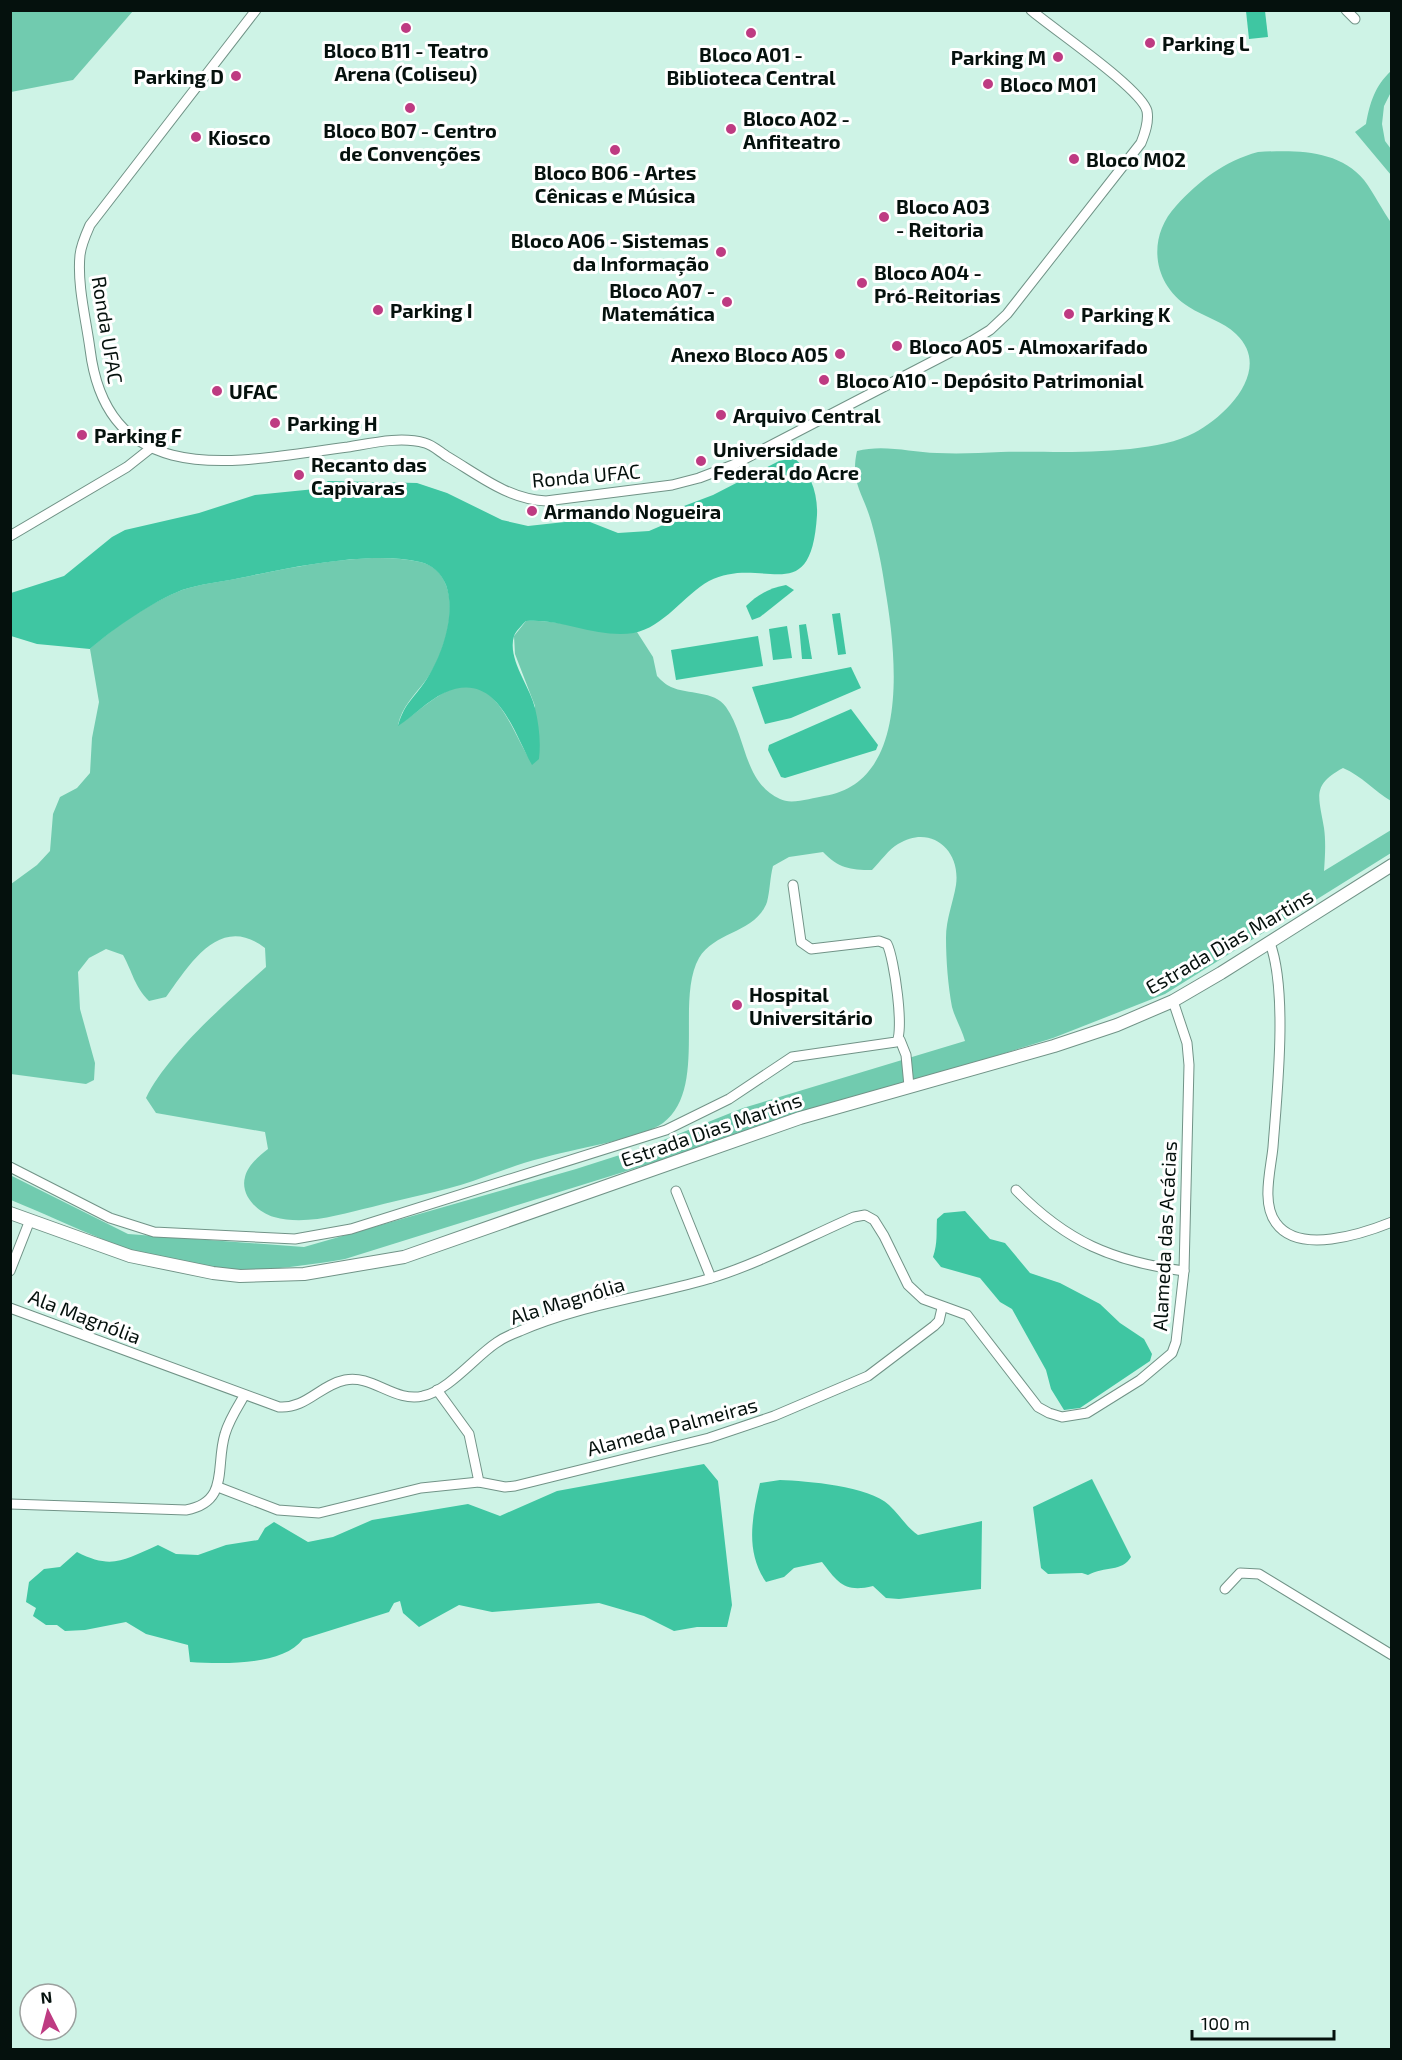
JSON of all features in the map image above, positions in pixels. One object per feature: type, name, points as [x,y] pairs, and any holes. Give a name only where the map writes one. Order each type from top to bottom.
[{"type":"street","name":"Ronda UFAC","points":[[256,10],[90,225],[80,254],[93,375],[99,395],[120,424],[151,448],[212,462],[377,443],[425,443],[508,493],[525,500],[546,501],[672,485],[733,465],[990,330],[1014,306],[1141,143],[1147,120],[1147,110],[1142,99],[1031,10]]},
{"type":"street","points":[[1346,10],[1354,19]]},
{"type":"street","points":[[10,537],[127,467],[151,448]]},
{"type":"street","name":"Estrada Dias Martins","points":[[10,1213],[111,1251],[186,1270],[240,1276],[293,1275],[344,1269],[404,1257],[800,1118],[1074,1041],[1173,1001],[1270,943],[1392,865]]},
{"type":"street","points":[[793,885],[801,942],[805,947],[811,949],[879,941],[888,944],[899,1015],[900,1040],[906,1055],[909,1086]]},
{"type":"street","points":[[1270,943],[1278,968],[1279,987],[1269,1204],[1277,1225],[1287,1232],[1317,1239],[1336,1239],[1392,1222]]},
{"type":"street","name":"Alameda das Acácias","points":[[844,1221],[865,1215],[874,1220],[909,1285],[923,1299],[942,1308],[959,1312],[975,1324],[1038,1407],[1062,1417],[1087,1413],[1140,1380],[1172,1353],[1176,1342],[1184,1271],[1189,1065],[1187,1043],[1173,1001]]},
{"type":"street","points":[[10,1167],[70,1195],[110,1218],[138,1228],[227,1237],[313,1238],[351,1229],[666,1130],[729,1099],[792,1057],[900,1040]]},
{"type":"street","points":[[1016,1190],[1053,1225],[1099,1251],[1148,1266],[1184,1271]]},
{"type":"street","points":[[676,1191],[711,1278]]},
{"type":"street","points":[[10,1271],[30,1220]]},
{"type":"street","name":"Ala Magnólia","points":[[10,1308],[279,1407],[289,1408],[301,1404],[340,1381],[350,1378],[402,1395],[422,1397],[437,1390],[497,1342],[518,1331],[588,1309],[711,1278],[844,1221]]},
{"type":"street","name":"Alameda Palmeiras","points":[[218,1487],[278,1510],[319,1513],[421,1488],[479,1482],[505,1487],[515,1486],[709,1438],[774,1416],[876,1371],[934,1326],[939,1321],[942,1308]]},
{"type":"street","points":[[437,1390],[469,1434],[479,1482]]},
{"type":"street","points":[[10,1504],[186,1510],[205,1504],[218,1487],[225,1434],[244,1396]]},
{"type":"street","points":[[1225,1589],[1240,1574],[1259,1574],[1392,1655]]},
{"type":"shaded area","points":[[11,10],[133,11],[73,80],[11,92]]},
{"type":"shaded area","points":[[1246,11],[1265,11],[1268,37],[1249,39]]},
{"type":"shaded area","points":[[1391,71],[1391,92],[1384,106],[1382,124],[1385,141],[1391,149],[1391,175],[1355,132],[1366,124],[1374,95]]},
{"type":"shaded area","points":[[1258,152],[1301,152],[1342,162],[1364,180],[1392,224],[1391,801],[1343,768],[1326,780],[1319,800],[1325,839],[1324,871],[1391,830],[1391,853],[1165,994],[1053,1038],[345,1259],[292,1267],[257,1269],[204,1268],[180,1264],[130,1250],[11,1200],[10,1175],[128,1234],[304,1247],[576,1169],[651,1145],[743,1108],[965,1041],[952,1007],[948,973],[946,931],[956,885],[956,872],[954,861],[948,851],[932,839],[921,837],[910,839],[895,846],[872,870],[845,867],[834,862],[823,852],[789,857],[773,866],[767,902],[762,912],[745,926],[715,942],[699,958],[692,976],[688,1067],[684,1089],[676,1108],[663,1123],[639,1134],[533,1160],[435,1192],[323,1218],[286,1219],[268,1215],[256,1207],[245,1190],[245,1177],[249,1169],[268,1149],[265,1132],[156,1113],[146,1098],[183,1046],[217,1011],[266,967],[265,948],[249,939],[234,936],[220,939],[196,958],[166,997],[149,1001],[137,985],[123,955],[106,949],[89,958],[78,972],[80,1009],[95,1063],[94,1080],[86,1084],[11,1074],[11,884],[37,865],[50,851],[53,814],[60,797],[77,788],[90,773],[92,738],[99,702],[90,649],[133,616],[182,590],[306,565],[354,559],[399,559],[429,565],[442,576],[449,596],[449,621],[443,647],[426,680],[405,707],[398,725],[440,695],[459,687],[474,687],[488,693],[498,705],[533,764],[535,706],[515,654],[514,636],[526,621],[554,622],[609,632],[637,632],[653,657],[657,676],[664,682],[678,689],[708,695],[726,707],[733,719],[752,770],[768,791],[785,801],[796,801],[824,796],[852,786],[872,767],[885,741],[892,711],[894,679],[884,580],[873,529],[856,479],[857,451],[887,448],[961,453],[1127,449],[1175,441],[1207,425],[1232,403],[1241,390],[1248,376],[1250,362],[1246,348],[1236,334],[1219,322],[1189,307],[1167,286],[1161,273],[1158,246],[1167,218],[1194,188],[1223,166]]},
{"type":"shaded area","points":[[794,458],[800,463],[812,483],[817,515],[813,545],[805,563],[794,572],[729,574],[709,581],[664,618],[645,630],[634,633],[607,633],[540,621],[526,621],[519,628],[514,636],[514,654],[532,700],[539,734],[539,759],[532,765],[500,706],[477,689],[462,688],[444,693],[398,726],[407,705],[424,684],[439,656],[449,620],[449,596],[446,585],[439,573],[425,563],[400,559],[355,559],[189,588],[146,608],[90,649],[37,644],[11,636],[11,593],[64,576],[112,537],[125,530],[199,513],[255,495],[315,489],[328,481],[417,483],[447,493],[502,520],[528,526],[574,521],[590,522],[618,533],[649,531],[663,525],[684,506],[713,495],[779,461]]},
{"type":"shaded area","points":[[786,585],[794,590],[760,617],[752,620],[746,606],[764,592]]},
{"type":"shaded area","points":[[840,613],[846,654],[838,655],[832,614]]},
{"type":"shaded area","points":[[806,624],[812,659],[802,659],[799,625]]},
{"type":"shaded area","points":[[787,626],[792,658],[773,660],[769,629]]},
{"type":"shaded area","points":[[758,636],[763,666],[676,680],[671,650]]},
{"type":"shaded area","points":[[851,667],[861,688],[791,718],[765,724],[752,687]]},
{"type":"shaded area","points":[[851,709],[878,745],[876,750],[785,778],[781,777],[768,750],[769,745]]},
{"type":"shaded area","points":[[965,1211],[990,1239],[1005,1243],[1030,1273],[1060,1283],[1100,1304],[1120,1323],[1144,1339],[1152,1354],[1150,1361],[1080,1408],[1064,1410],[1051,1389],[1046,1370],[1012,1309],[1000,1302],[980,1278],[941,1267],[933,1257],[937,1219],[944,1213]]},
{"type":"shaded area","points":[[704,1464],[718,1481],[732,1605],[727,1627],[697,1627],[674,1631],[644,1616],[599,1603],[492,1612],[459,1605],[419,1627],[403,1613],[400,1601],[394,1603],[389,1612],[303,1639],[294,1648],[267,1659],[235,1663],[204,1663],[190,1662],[188,1645],[146,1634],[126,1622],[85,1630],[65,1631],[57,1625],[46,1625],[33,1616],[36,1608],[26,1602],[29,1582],[44,1569],[60,1567],[77,1552],[109,1562],[127,1559],[158,1545],[176,1554],[198,1555],[226,1545],[258,1540],[265,1528],[274,1522],[308,1542],[333,1537],[372,1520],[468,1504],[500,1516],[557,1491]]},
{"type":"shaded area","points":[[1092,1479],[1131,1557],[1123,1565],[1088,1575],[1082,1573],[1048,1574],[1041,1568],[1033,1507]]},
{"type":"shaded area","points":[[780,1480],[837,1486],[867,1493],[889,1505],[918,1535],[982,1521],[981,1589],[899,1599],[886,1598],[873,1586],[855,1588],[843,1584],[822,1562],[794,1568],[784,1577],[766,1582],[755,1559],[753,1521],[760,1483]]},
{"type":"place","name":"Bloco B11 - Teatro Arena (Coliseu)","points":[[406,28]]},
{"type":"place","name":"Bloco A01 - Biblioteca Central","points":[[751,33]]},
{"type":"place","name":"Parking L","points":[[1150,43]]},
{"type":"place","name":"Parking M","points":[[1058,57]]},
{"type":"place","name":"Parking D","points":[[236,76]]},
{"type":"place","name":"Bloco M01","points":[[988,84]]},
{"type":"place","name":"Bloco B07 - Centro de Convenções","points":[[410,108]]},
{"type":"place","name":"Bloco A02 - Anfiteatro","points":[[731,129]]},
{"type":"place","name":"Kiosco","points":[[196,137]]},
{"type":"place","name":"Bloco B06 - Artes Cênicas e Música","points":[[615,150]]},
{"type":"place","name":"Bloco M02","points":[[1074,159]]},
{"type":"place","name":"Bloco A03 - Reitoria","points":[[884,217]]},
{"type":"place","name":"Bloco A06 - Sistemas da Informação","points":[[721,252]]},
{"type":"place","name":"Bloco A04 - Pró-Reitorias","points":[[862,283]]},
{"type":"place","name":"Bloco A07 - Matemática","points":[[727,302]]},
{"type":"place","name":"Parking I","points":[[378,310]]},
{"type":"place","name":"Parking K","points":[[1069,314]]},
{"type":"place","name":"Bloco A05 - Almoxarifado","points":[[897,346]]},
{"type":"place","name":"Anexo Bloco A05","points":[[840,354]]},
{"type":"place","name":"Bloco A10 - Depósito Patrimonial","points":[[824,380]]},
{"type":"place","name":"UFAC","points":[[217,391]]},
{"type":"place","name":"Arquivo Central","points":[[721,415]]},
{"type":"place","name":"Parking H","points":[[275,423]]},
{"type":"place","name":"Parking F","points":[[82,435]]},
{"type":"place","name":"Universidade Federal do Acre","points":[[701,461]]},
{"type":"place","name":"Recanto das Capivaras","points":[[299,475]]},
{"type":"place","name":"Armando Nogueira","points":[[532,511]]},
{"type":"place","name":"Hospital Universitário","points":[[737,1005]]}]
